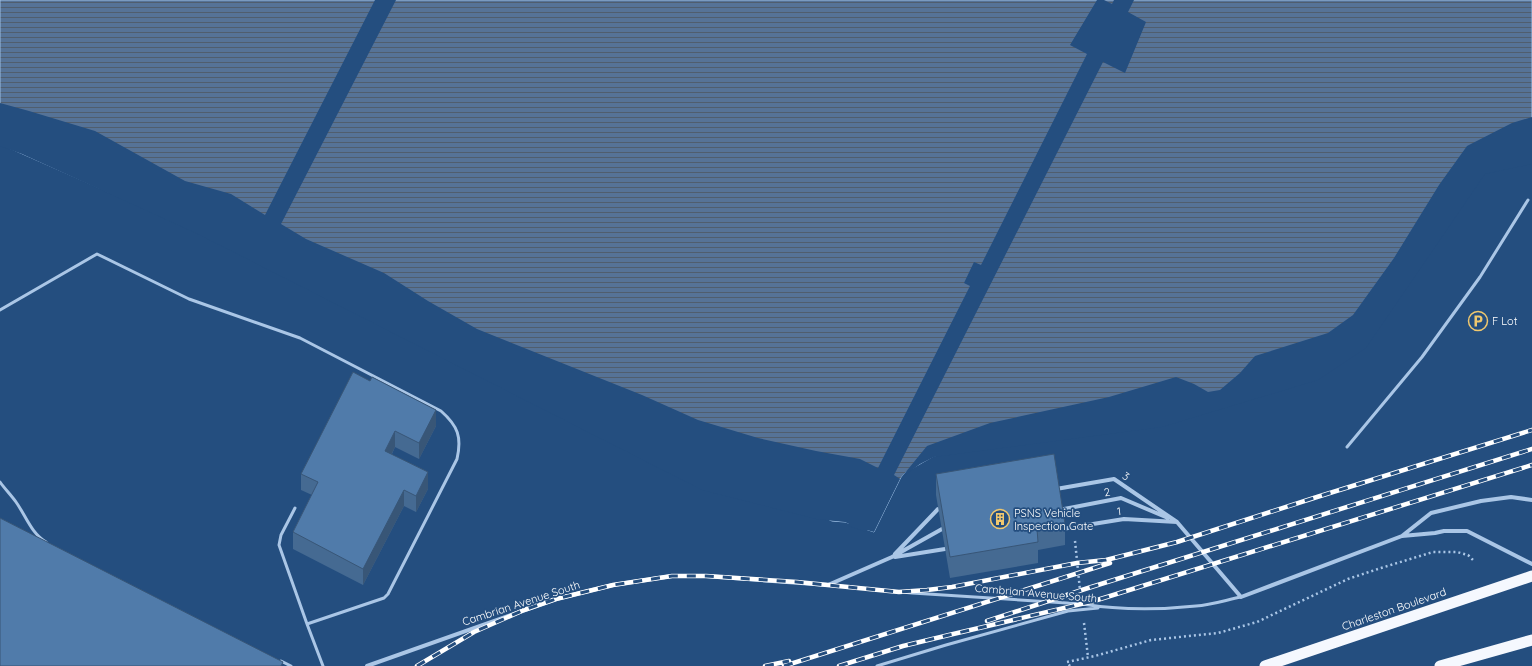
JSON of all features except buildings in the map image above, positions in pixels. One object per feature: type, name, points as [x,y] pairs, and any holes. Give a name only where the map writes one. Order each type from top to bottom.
[{"type":"highway","name":"Charleston Boulevard","points":[[1265,666],[1532,576]]},
{"type":"highway","points":[[1440,666],[1532,640]]},
{"type":"street","name":"3","points":[[1056,490],[1114,479],[1177,522]]},
{"type":"street","name":"Cambrian Avenue South","points":[[1402,536],[1431,513],[1481,501],[1511,497],[1532,500]]},
{"type":"street","name":"2","points":[[1059,510],[1121,498],[1177,522]]},
{"type":"street","points":[[892,557],[938,509]]},
{"type":"street","name":"1","points":[[1062,529],[1124,519],[1177,522]]},
{"type":"street","points":[[1177,522],[1241,597]]},
{"type":"street","points":[[892,557],[942,529]]},
{"type":"street","name":"Cambrian Avenue South","points":[[1241,597],[1402,536],[1444,531],[1467,531],[1532,564]]},
{"type":"street","points":[[892,557],[945,550]]},
{"type":"street","name":"Cambrian Avenue South","points":[[367,666],[556,599],[633,581],[672,576],[706,576],[828,585],[892,557]]},
{"type":"lane","points":[[1347,447],[1422,358],[1480,276],[1528,200]]},
{"type":"lane","points":[[0,310],[97,254],[189,299],[300,338],[441,411],[450,419],[457,429],[459,438],[460,448],[457,459],[388,594],[384,598],[307,624]]},
{"type":"lane","points":[[0,482],[16,502],[34,533],[39,538],[50,544]]},
{"type":"lane","points":[[295,508],[281,535],[278,545],[323,666]]},
{"type":"lane","name":"Cambrian Avenue South","points":[[828,585],[912,593],[1082,604],[1130,609],[1196,606],[1241,597]]},
{"type":"lane","points":[[876,666],[1068,611],[1102,607]]},
{"type":"lane","points":[[277,659],[291,666]]},
{"type":"path","points":[[1075,527],[1077,569],[1082,604]]},
{"type":"path","points":[[1070,666],[1067,662],[1088,658],[1151,640],[1218,633],[1257,622],[1348,579],[1433,552],[1456,552],[1468,555],[1475,562]]},
{"type":"path","points":[[1082,610],[1088,658]]},
{"type":"water","points":[[0,0],[1532,0],[1532,162],[1484,172],[1317,378],[934,456],[906,472],[900,479],[874,532],[845,522],[832,521],[201,233],[0,144]]},
{"type":"pier","points":[[375,0],[396,0],[281,224],[306,239],[384,273],[428,301],[477,329],[642,395],[698,420],[758,438],[860,459],[878,468],[970,286],[964,283],[974,262],[981,265],[1087,54],[1070,45],[1097,0],[1104,0],[1112,4],[1114,0],[1134,0],[1128,12],[1146,22],[1125,73],[1103,62],[894,475],[900,479],[874,532],[867,530],[866,532],[849,526],[849,524],[845,522],[816,519],[702,490],[200,235],[22,154],[0,146],[0,103],[95,131],[185,181],[231,194],[265,215]]},
{"type":"pier","points":[[1532,117],[1532,164],[1485,174],[1366,348],[1318,380],[1162,427],[934,457],[920,464],[900,479],[927,446],[990,423],[1109,397],[1176,377],[1194,384],[1208,392],[1220,390],[1240,373],[1255,356],[1328,333],[1353,315],[1394,258],[1439,185],[1467,146],[1512,123]]},
{"type":"railway","points":[[417,666],[474,632],[524,610],[556,599],[613,585],[672,576],[706,576],[797,582],[899,592],[952,587],[1077,563],[1106,560],[1177,542],[1532,430]]},
{"type":"railway","points":[[987,621],[1532,449]]},
{"type":"railway","points":[[839,666],[903,646],[1094,601],[1532,465]]},
{"type":"railway","points":[[784,666],[1110,563]]},
{"type":"railway","points":[[765,666],[789,661]]},
{"type":"place","name":"F Lot","points":[[1478,321]]},
{"type":"place","name":"PSNS Vehicle Inspection Gate","points":[[1000,519]]}]
